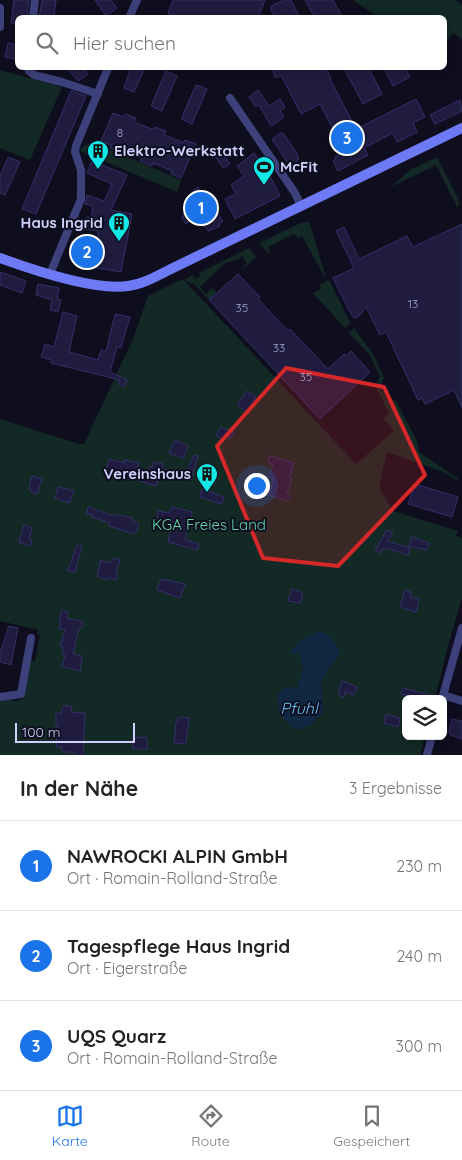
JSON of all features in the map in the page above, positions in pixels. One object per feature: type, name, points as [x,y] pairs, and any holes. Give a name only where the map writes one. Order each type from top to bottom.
[{"type":"main road","points":[[0,258],[50,274],[106,286],[135,285],[462,128]]},
{"type":"street","points":[[33,15],[35,0]]},
{"type":"street","points":[[130,15],[137,0]]},
{"type":"street","points":[[0,8],[0,27]]},
{"type":"street","points":[[29,70],[34,75],[98,94]]},
{"type":"street","points":[[50,274],[79,205],[81,170],[75,152],[76,146],[107,70]]},
{"type":"street","points":[[230,98],[295,193],[301,206]]},
{"type":"street","points":[[444,695],[462,628]]},
{"type":"street","points":[[0,697],[21,694],[31,638]]},
{"type":"street","points":[[447,698],[462,701]]},
{"type":"street","points":[[427,755],[431,740]]},
{"type":"highlighted area","points":[[286,368],[384,387],[425,475],[338,566],[263,558],[217,446]]},
{"type":"green space","points":[[353,0],[455,0],[462,5],[462,39],[453,33],[447,40],[447,15],[375,15]]},
{"type":"green space","points":[[0,70],[62,87],[30,160],[0,148]]},
{"type":"green space","points":[[92,142],[181,180],[177,192],[80,151],[82,147]]},
{"type":"green space","points":[[437,157],[459,200],[457,207],[436,165],[391,187],[410,170]]},
{"type":"green space","points":[[303,222],[309,222],[310,224],[326,278],[302,236],[298,238],[294,234],[268,247],[270,252],[268,253],[259,243]]},
{"type":"green space","points":[[249,248],[256,257],[244,268],[247,263],[242,256],[237,260],[225,263],[200,287],[206,294],[212,288],[217,293],[209,300],[194,284],[184,280],[193,275],[195,279],[201,276],[199,273]]},
{"type":"green space","name":"KGA Freies Land","points":[[184,280],[356,464],[394,431],[383,418],[389,414],[376,386],[380,376],[369,354],[349,333],[354,328],[373,354],[384,378],[380,387],[387,400],[396,401],[418,443],[419,452],[456,477],[460,482],[443,472],[387,452],[379,487],[393,511],[458,531],[456,536],[462,538],[462,598],[436,695],[402,695],[402,740],[424,740],[420,755],[0,755],[0,700],[11,699],[14,702],[22,699],[25,695],[30,661],[35,661],[40,635],[37,634],[38,630],[0,621],[0,419],[84,444],[133,339],[148,296],[178,281]]},
{"type":"green space","points":[[329,280],[350,323],[345,328],[313,293],[321,289],[320,284]]},
{"type":"water","name":"Pfuhl","points":[[320,631],[332,637],[340,654],[321,680],[323,713],[311,724],[298,730],[284,719],[278,706],[278,694],[287,686],[297,689],[303,670],[300,653],[293,654],[291,651],[301,641]]},
{"type":"building","points":[[14,0],[29,0],[27,15],[15,15],[15,23],[11,23]]},
{"type":"building","points":[[42,0],[56,0],[54,15],[40,15]]},
{"type":"building","points":[[95,0],[111,0],[117,8],[105,15]]},
{"type":"building","points":[[173,0],[265,0],[259,15],[172,15],[168,13]]},
{"type":"building","points":[[284,0],[291,0],[298,15],[274,15],[270,7]]},
{"type":"building","points":[[305,0],[333,0],[341,15],[313,15]]},
{"type":"building","points":[[8,43],[15,44],[15,59],[5,57]]},
{"type":"building","points":[[69,70],[85,70],[88,74],[78,81]]},
{"type":"building","points":[[130,70],[144,70],[134,92],[124,88]]},
{"type":"building","points":[[272,70],[327,70],[356,129],[416,99],[425,117],[413,123],[417,132],[397,142],[393,133],[364,148],[368,155],[338,171],[333,161],[336,159],[335,157],[345,152],[320,104],[301,114],[281,75],[276,78]]},
{"type":"building","points":[[345,70],[370,70],[382,94],[363,104]]},
{"type":"building","points":[[385,70],[406,70],[410,77],[393,86]]},
{"type":"building","points":[[166,71],[177,76],[162,111],[151,106]]},
{"type":"building","points":[[196,85],[207,89],[192,124],[182,119],[182,117]]},
{"type":"building","points":[[258,90],[269,106],[280,99],[285,107],[280,111],[284,117],[271,126],[259,105],[256,107],[249,97]]},
{"type":"building","points":[[71,91],[86,96],[36,214],[22,209]]},
{"type":"building","points":[[460,100],[462,111],[435,124],[430,115]]},
{"type":"building","points":[[113,113],[123,117],[125,114],[136,118],[134,122],[152,129],[155,127],[166,131],[164,135],[182,142],[185,140],[196,144],[181,178],[171,174],[172,171],[170,170],[153,163],[152,166],[140,161],[142,158],[122,150],[121,153],[110,148],[111,145],[101,141]]},
{"type":"building","points":[[283,133],[298,155],[299,159],[296,161],[299,165],[294,169],[287,162],[272,139]]},
{"type":"building","points":[[219,148],[230,164],[223,168],[212,152]]},
{"type":"building","name":"McFit","points":[[254,153],[271,178],[280,196],[235,219],[225,199],[236,194],[231,185],[244,176],[237,166]]},
{"type":"building","points":[[8,157],[20,162],[5,195],[0,193],[0,176]]},
{"type":"building","points":[[92,161],[127,175],[111,210],[132,214],[121,272],[78,265],[82,242],[96,246],[98,231],[85,229],[87,217],[91,218],[93,206],[85,204],[87,195],[104,201],[112,184],[87,173]]},
{"type":"building","points":[[198,187],[223,221],[219,224],[220,226],[208,231],[196,217],[186,224],[182,218],[185,209],[190,206],[188,204],[193,191]]},
{"type":"building","points":[[462,224],[462,408],[454,390],[425,404],[422,398],[418,400],[386,332],[380,335],[366,307],[359,316],[355,318],[352,316],[333,278],[354,268],[336,231],[344,227],[359,259],[407,236],[413,247]]},
{"type":"building","points":[[0,272],[26,281],[22,293],[0,285]]},
{"type":"building","points":[[238,274],[288,331],[290,329],[328,369],[344,354],[346,356],[351,351],[370,372],[320,419],[209,300]]},
{"type":"building","points":[[38,284],[59,288],[57,299],[61,300],[58,312],[50,310],[52,300],[36,295]]},
{"type":"building","points":[[63,312],[77,316],[69,352],[98,360],[101,350],[106,351],[115,314],[130,317],[121,348],[117,347],[110,372],[127,380],[124,387],[118,384],[120,380],[51,363],[51,360],[41,357],[45,344],[54,347]]},
{"type":"building","points":[[247,391],[256,397],[247,413],[237,405]]},
{"type":"building","points":[[221,427],[234,432],[231,438],[227,436],[225,440],[216,436]]},
{"type":"building","points":[[175,440],[188,446],[183,458],[169,453]]},
{"type":"building","points":[[194,455],[198,456],[191,480],[184,477]]},
{"type":"building","points":[[270,456],[294,463],[289,478],[292,479],[287,493],[291,495],[288,501],[269,495],[274,479],[269,477],[273,464],[268,463]]},
{"type":"building","points":[[109,459],[125,463],[125,460],[139,463],[137,468],[151,472],[149,470],[150,466],[152,467],[154,462],[157,464],[157,462],[163,464],[162,469],[174,471],[172,478],[159,474],[156,486],[134,479],[135,476],[106,470]]},
{"type":"building","points":[[32,476],[42,479],[37,494],[29,489]]},
{"type":"building","points":[[415,484],[458,497],[452,517],[408,504]]},
{"type":"building","points":[[58,487],[74,491],[69,503],[55,498]]},
{"type":"building","name":"Vereinshaus","points":[[202,489],[224,497],[221,504],[200,497]]},
{"type":"building","points":[[88,507],[114,516],[115,514],[132,518],[132,521],[139,524],[135,534],[109,526],[110,523],[92,517],[93,515],[87,514]]},
{"type":"building","points":[[172,507],[192,512],[185,540],[199,544],[197,550],[168,542],[173,522],[157,520],[158,511],[169,513]]},
{"type":"building","points":[[24,525],[32,528],[29,539],[32,540],[30,546],[19,542]]},
{"type":"building","points":[[387,530],[393,533],[387,541],[410,548],[408,555],[386,548],[386,550],[382,549],[380,553],[375,550]]},
{"type":"building","points":[[412,537],[429,543],[427,550],[409,546]]},
{"type":"building","points":[[77,545],[82,546],[75,572],[68,571]]},
{"type":"building","points":[[113,558],[120,560],[115,573],[118,574],[116,580],[108,577],[107,580],[97,576],[101,560],[111,563]]},
{"type":"building","points":[[161,579],[185,584],[180,598],[157,590]]},
{"type":"building","points":[[292,589],[303,593],[300,603],[288,601]]},
{"type":"building","points":[[405,590],[411,592],[410,597],[419,599],[416,612],[400,607]]},
{"type":"building","points":[[62,610],[68,612],[67,618],[83,622],[82,628],[79,627],[73,654],[82,656],[80,671],[62,666],[65,655],[62,654],[64,647],[60,646],[65,630],[59,629],[61,623],[59,623]]},
{"type":"building","points":[[9,626],[18,628],[11,665],[0,662],[0,653]]},
{"type":"building","points":[[342,681],[357,687],[354,695],[345,692],[344,697],[338,695]]},
{"type":"building","points":[[403,688],[429,695],[405,695],[401,694]]},
{"type":"building","points":[[63,706],[71,706],[72,712],[85,713],[83,755],[75,755],[75,752],[62,752],[62,747],[56,747],[58,726],[56,726],[56,713],[61,714]]},
{"type":"building","points":[[386,714],[400,718],[398,727],[384,723]]},
{"type":"building","points":[[178,717],[189,718],[186,744],[174,743]]},
{"type":"building","points":[[452,719],[462,721],[462,739],[450,735]]},
{"type":"building","points":[[146,737],[148,749],[133,749],[132,738]]},
{"type":"place","name":"UQS Quarz","points":[[347,138]]},
{"type":"place","name":"Elektro-Werkstatt","points":[[98,170]]},
{"type":"place","name":"McFit","points":[[264,186]]},
{"type":"place","name":"NAWROCKI ALPIN GmbH","points":[[201,208]]},
{"type":"place","name":"Haus Ingrid","points":[[119,242]]},
{"type":"place","name":"Tagespflege Haus Ingrid","points":[[87,252]]},
{"type":"place","name":"Vereinshaus","points":[[207,493]]}]
